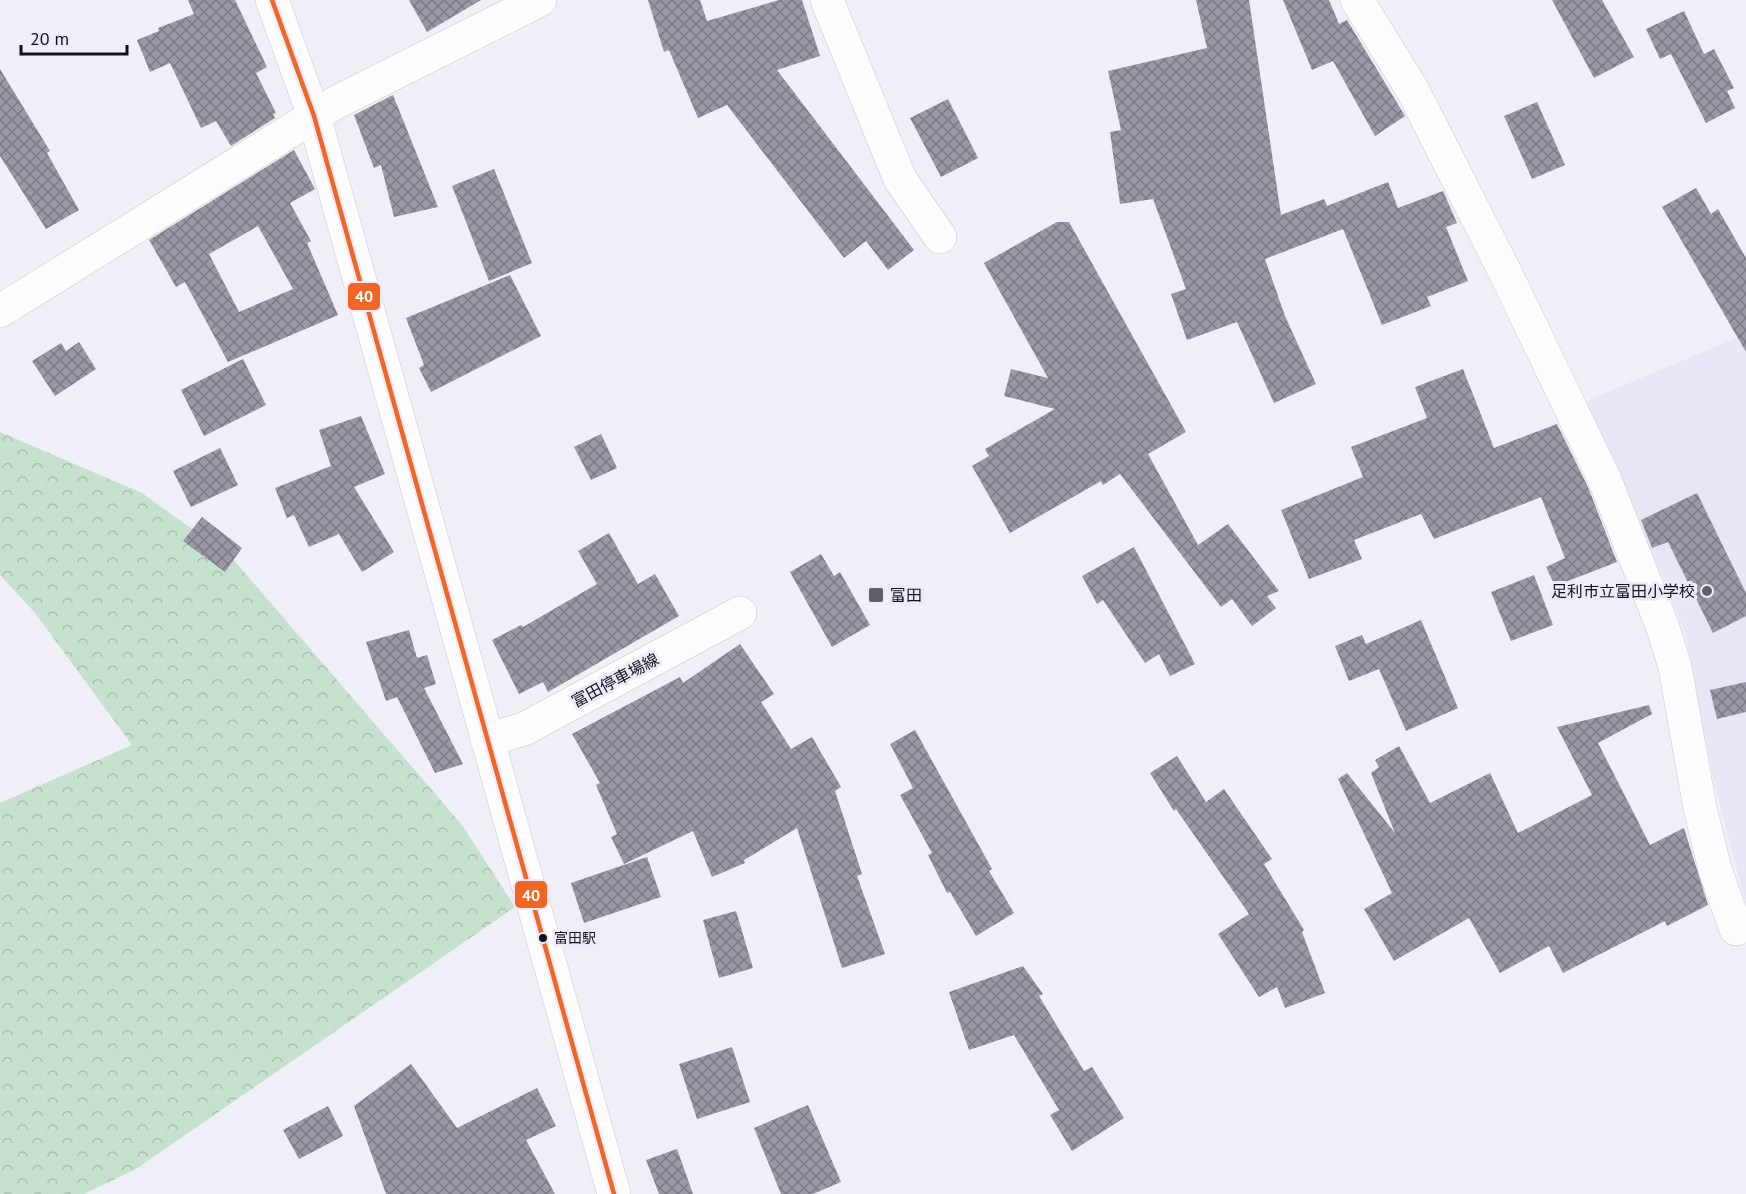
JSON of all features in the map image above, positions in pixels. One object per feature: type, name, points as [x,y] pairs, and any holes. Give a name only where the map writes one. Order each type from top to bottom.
[{"type":"street","points":[[272,0],[314,116],[614,1194]]},
{"type":"street","points":[[0,311],[314,116],[403,68],[540,0]]},
{"type":"street","points":[[827,0],[900,179],[940,237]]},
{"type":"street","points":[[1357,0],[1412,89],[1506,274],[1605,480],[1663,628],[1675,667],[1700,808],[1715,869],[1736,929]]},
{"type":"street","name":"富田停車場線","points":[[487,740],[524,729],[740,613]]},
{"type":"shaded area","name":"足利市立富田小学校","points":[[1746,334],[1746,904],[1713,778],[1685,632],[1651,550],[1585,411],[1591,399]]},
{"type":"green space","points":[[0,432],[142,493],[232,558],[462,825],[515,907],[136,1169],[84,1194],[0,1194],[0,803],[132,745],[35,613],[0,575]]},
{"type":"building","points":[[188,0],[235,0],[267,67],[256,73],[276,113],[273,114],[275,118],[231,146],[216,121],[201,128],[170,63],[150,72],[137,40],[159,31],[158,28],[194,14]]},
{"type":"building","points":[[409,0],[481,0],[427,32]]},
{"type":"building","points":[[648,0],[700,0],[707,21],[779,0],[802,0],[820,56],[777,70],[914,250],[888,270],[866,241],[844,258],[727,105],[698,118],[669,50],[664,52]]},
{"type":"building","points":[[1196,0],[1249,0],[1281,215],[1324,199],[1327,206],[1388,182],[1398,208],[1443,191],[1457,223],[1446,227],[1468,281],[1427,297],[1431,306],[1382,325],[1343,229],[1265,259],[1285,316],[1316,384],[1274,403],[1237,322],[1187,340],[1171,294],[1186,289],[1153,199],[1120,204],[1110,132],[1121,130],[1108,71],[1207,48]]},
{"type":"building","points":[[1283,0],[1329,0],[1339,24],[1347,20],[1405,116],[1375,136],[1333,61],[1312,70]]},
{"type":"building","points":[[1552,0],[1602,0],[1634,57],[1594,78]]},
{"type":"building","points":[[1684,11],[1704,54],[1714,49],[1734,88],[1727,91],[1735,108],[1706,123],[1671,54],[1660,59],[1646,29]]},
{"type":"building","points":[[0,69],[50,151],[47,153],[79,210],[46,229],[0,156]]},
{"type":"building","points":[[393,95],[438,207],[394,217],[381,165],[374,168],[354,115]]},
{"type":"building","points":[[948,99],[978,158],[941,177],[910,118]]},
{"type":"building","points":[[1537,102],[1565,165],[1532,179],[1504,116]]},
{"type":"building","points":[[294,150],[315,189],[290,203],[311,241],[307,243],[338,315],[228,362],[185,282],[176,287],[149,240]],"holes":[[[258,226],[293,289],[239,312],[209,254]]]},
{"type":"building","points":[[494,169],[532,263],[489,281],[452,186]]},
{"type":"building","points":[[1696,188],[1711,214],[1718,209],[1746,258],[1746,352],[1662,207]]},
{"type":"building","points":[[1057,222],[1069,222],[1186,432],[1148,454],[1198,545],[1228,524],[1279,591],[1267,596],[1276,608],[1252,626],[1232,599],[1221,607],[1120,474],[1103,485],[1101,481],[1010,533],[972,466],[989,456],[985,449],[1055,409],[1004,396],[1011,369],[1048,378],[984,263]]},
{"type":"building","points":[[510,275],[541,336],[431,392],[419,368],[424,365],[406,318]]},
{"type":"building","points":[[79,342],[96,369],[55,396],[32,361],[61,343],[66,351]]},
{"type":"building","points":[[243,359],[266,405],[204,436],[181,390]]},
{"type":"building","points":[[1463,369],[1494,448],[1557,424],[1588,487],[1617,562],[1555,586],[1546,567],[1565,558],[1541,497],[1434,539],[1421,514],[1354,540],[1362,559],[1309,579],[1281,510],[1363,477],[1351,447],[1427,418],[1415,387]]},
{"type":"building","points":[[361,416],[385,474],[354,487],[394,552],[362,572],[339,534],[309,547],[294,515],[287,518],[275,488],[331,466],[319,430]]},
{"type":"building","points":[[601,434],[617,468],[591,480],[574,447]]},
{"type":"building","points":[[220,448],[238,485],[191,507],[173,471]]},
{"type":"building","points":[[1697,493],[1746,593],[1746,616],[1713,633],[1668,542],[1652,548],[1641,520]]},
{"type":"building","points":[[202,517],[242,548],[225,572],[183,541]]},
{"type":"building","points":[[609,533],[638,584],[655,574],[679,616],[548,692],[543,682],[519,694],[492,640],[521,625],[523,627],[597,584],[578,551]]},
{"type":"building","points":[[1134,547],[1195,664],[1170,676],[1159,654],[1145,663],[1103,600],[1097,604],[1082,576]]},
{"type":"building","points":[[821,554],[834,576],[840,572],[870,625],[832,647],[790,572]]},
{"type":"building","points":[[1534,575],[1553,625],[1511,641],[1491,592]]},
{"type":"building","points":[[1421,620],[1458,708],[1406,731],[1379,669],[1349,681],[1335,646],[1362,635],[1366,644]]},
{"type":"building","points":[[409,630],[417,658],[427,655],[436,684],[424,688],[463,764],[435,773],[397,697],[386,701],[366,642]]},
{"type":"building","points":[[740,644],[774,694],[761,702],[791,749],[812,737],[841,787],[835,791],[862,874],[857,876],[885,954],[842,968],[797,828],[744,860],[745,863],[712,877],[693,831],[624,864],[611,837],[617,834],[596,785],[600,783],[572,734],[680,677],[683,683]]},
{"type":"building","points":[[1746,682],[1746,712],[1717,719],[1710,690]]},
{"type":"building","points":[[1649,705],[1652,714],[1598,743],[1650,845],[1684,828],[1708,905],[1667,926],[1665,921],[1563,973],[1549,946],[1500,973],[1469,918],[1394,961],[1364,909],[1392,893],[1338,779],[1347,773],[1395,833],[1371,773],[1379,767],[1375,760],[1399,746],[1430,803],[1490,773],[1518,833],[1592,795],[1557,727]]},
{"type":"building","points":[[915,730],[992,869],[989,871],[1014,913],[976,936],[950,892],[947,893],[928,855],[932,853],[900,795],[913,788],[890,744]]},
{"type":"building","points":[[1177,756],[1206,802],[1224,789],[1272,859],[1264,864],[1304,930],[1302,932],[1325,993],[1285,1008],[1277,987],[1259,997],[1218,934],[1249,914],[1176,809],[1174,811],[1150,773]]},
{"type":"building","points":[[647,857],[661,897],[584,923],[571,883]]},
{"type":"building","points":[[736,911],[753,968],[719,978],[703,920]]},
{"type":"building","points":[[1023,966],[1043,994],[1039,996],[1084,1071],[1092,1067],[1124,1118],[1072,1151],[1050,1115],[1059,1110],[1014,1035],[969,1050],[949,992]]},
{"type":"building","points":[[732,1047],[750,1102],[697,1119],[679,1064]]},
{"type":"building","points":[[411,1064],[457,1128],[537,1088],[556,1126],[526,1140],[555,1194],[386,1194],[354,1106]]},
{"type":"building","points":[[808,1105],[841,1182],[813,1194],[781,1194],[754,1128]]},
{"type":"building","points":[[328,1106],[343,1136],[299,1159],[283,1130]]},
{"type":"building","points":[[677,1149],[693,1194],[659,1194],[646,1160]]},
{"type":"transit line","name":"40","points":[[272,0],[314,116],[614,1194]]},
{"type":"place","name":"足利市立富田小学校","points":[[1707,591]]},
{"type":"place","name":"富田","points":[[876,595]]},
{"type":"place","name":"富田駅","points":[[543,938]]}]
